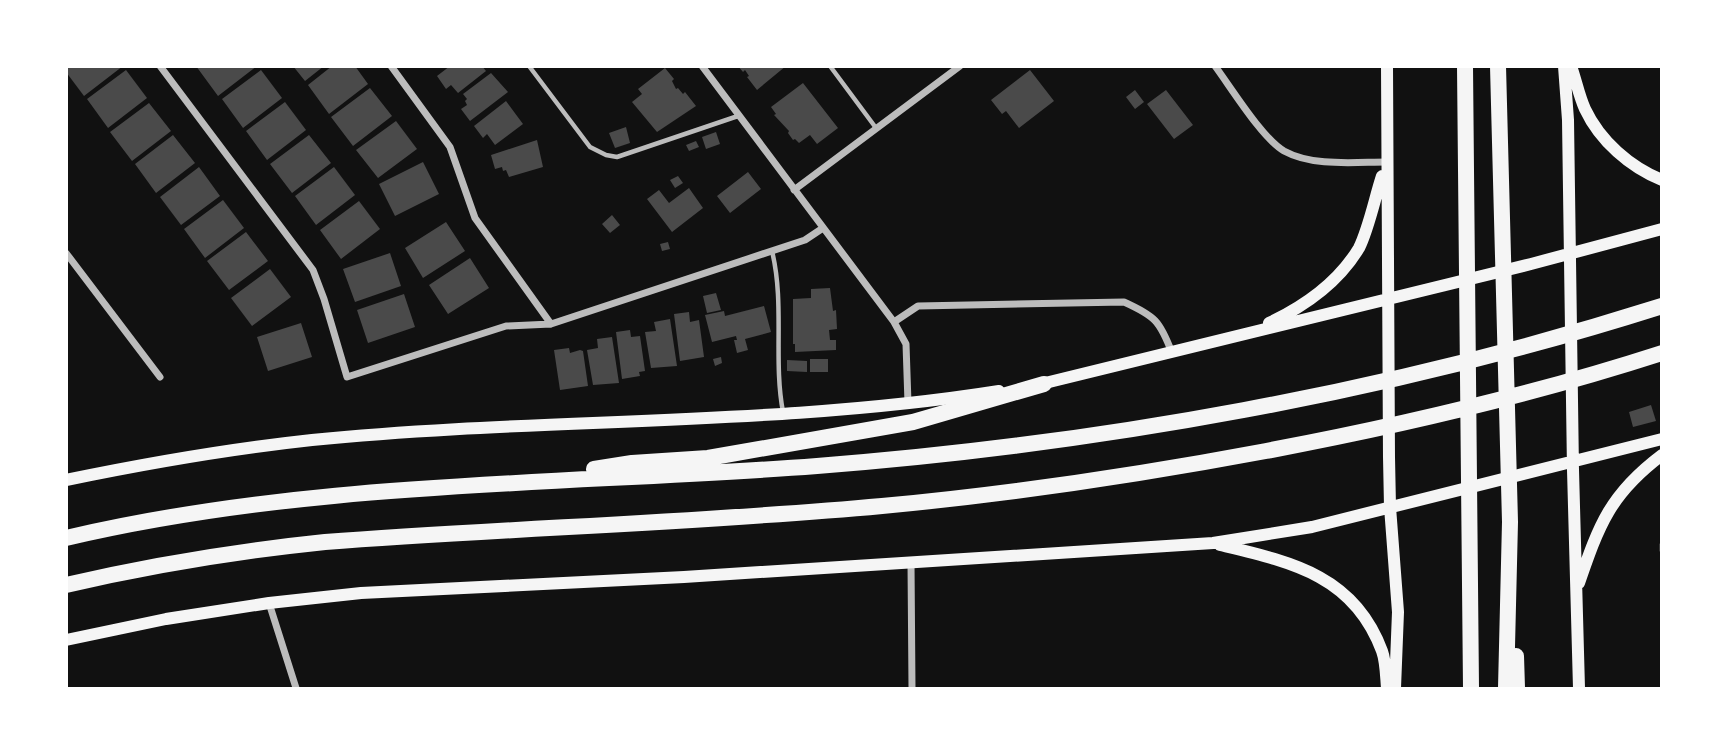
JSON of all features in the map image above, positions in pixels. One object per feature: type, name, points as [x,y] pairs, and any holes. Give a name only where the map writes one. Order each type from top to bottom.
[{"type":"highway","points":[[1465,66],[1471,688]]},
{"type":"highway","points":[[1498,66],[1517,688]]},
{"type":"highway","points":[[66,538],[185,513],[288,499],[820,465],[1083,436],[1213,416],[1343,390],[1484,356],[1661,306]]},
{"type":"highway","points":[[66,585],[184,561],[257,549],[325,542],[795,513],[961,498],[1083,483],[1352,434],[1484,403],[1661,353]]},
{"type":"highway","points":[[523,482],[632,463],[708,458],[914,422],[1044,384]]},
{"type":"highway","points":[[1506,688],[1510,522]]},
{"type":"main road","points":[[1387,66],[1386,300],[1390,507],[1398,612],[1395,688]]},
{"type":"main road","points":[[1564,66],[1568,120],[1573,461],[1580,688]]},
{"type":"main road","points":[[1571,66],[1586,110],[1602,136],[1640,170],[1661,180]]},
{"type":"main road","points":[[1237,337],[1292,313],[1318,295],[1338,276],[1359,246],[1387,162]]},
{"type":"main road","points":[[66,480],[197,455],[312,440],[784,413],[908,403],[1044,384],[1531,264],[1661,229]]},
{"type":"main road","points":[[66,640],[166,618],[361,593],[684,577],[1213,543],[1312,527],[1661,439]]},
{"type":"main road","points":[[1576,590],[1601,522],[1630,482],[1661,455]]},
{"type":"main road","points":[[1213,543],[1281,559],[1334,584],[1367,619],[1383,654],[1387,688]]},
{"type":"street","points":[[160,66],[313,270],[347,377],[506,326],[551,324],[805,240],[823,228]]},
{"type":"street","points":[[391,66],[450,147],[475,218],[551,324]]},
{"type":"street","points":[[702,66],[894,322],[906,344],[908,403]]},
{"type":"street","points":[[794,190],[960,66]]},
{"type":"street","points":[[1215,66],[1266,134],[1284,151],[1320,161],[1387,162]]},
{"type":"street","points":[[66,253],[160,377]]},
{"type":"street","points":[[894,322],[918,306],[1124,302],[1149,313],[1163,330],[1172,353]]},
{"type":"street","points":[[911,563],[912,688]]},
{"type":"street","points":[[269,603],[296,688]]},
{"type":"lane","points":[[529,66],[590,147],[606,155],[617,157],[739,116]]},
{"type":"lane","points":[[830,66],[877,128]]},
{"type":"lane","points":[[772,251],[780,335],[778,387],[784,413]]},
{"type":"lane","points":[[1661,544],[1661,551]]},
{"type":"building","points":[[66,66],[123,66],[84,96],[66,72]]},
{"type":"building","points":[[196,66],[257,66],[218,96]]},
{"type":"building","points":[[293,66],[324,66],[305,81]]},
{"type":"building","points":[[332,66],[355,66],[368,84],[329,114],[308,85]]},
{"type":"building","points":[[450,66],[482,66],[486,71],[458,93],[451,85],[446,89],[437,76]]},
{"type":"building","points":[[738,66],[786,66],[757,90],[745,70],[743,72]]},
{"type":"building","points":[[665,68],[674,79],[672,81],[676,89],[683,94],[685,92],[696,106],[657,132],[632,102],[642,94],[638,89]]},
{"type":"building","points":[[126,70],[147,98],[108,128],[87,99]]},
{"type":"building","points":[[261,70],[282,98],[243,128],[222,99]]},
{"type":"building","points":[[1030,70],[1054,101],[1019,128],[1006,111],[1002,114],[991,100]]},
{"type":"building","points":[[491,73],[508,92],[470,121],[461,109],[467,105],[463,94]]},
{"type":"building","points":[[803,83],[838,128],[817,144],[810,135],[799,143],[793,140],[771,107]]},
{"type":"building","points":[[370,88],[392,116],[353,146],[331,117]]},
{"type":"building","points":[[1135,90],[1144,102],[1135,109],[1126,97]]},
{"type":"building","points":[[1166,90],[1193,125],[1174,139],[1147,104]]},
{"type":"building","points":[[506,101],[523,124],[495,145],[487,134],[483,138],[474,126]]},
{"type":"building","points":[[285,102],[306,130],[267,160],[246,131]]},
{"type":"building","points":[[149,103],[171,131],[132,161],[110,132]]},
{"type":"building","points":[[396,121],[417,149],[378,178],[356,150]]},
{"type":"building","points":[[626,127],[630,143],[615,148],[609,133]]},
{"type":"building","points":[[716,132],[720,144],[706,149],[702,137]]},
{"type":"building","points":[[173,135],[195,163],[156,193],[135,164]]},
{"type":"building","points":[[309,135],[331,163],[292,193],[270,164]]},
{"type":"building","points":[[537,140],[543,167],[509,177],[502,167],[495,169],[491,155]]},
{"type":"building","points":[[696,141],[699,147],[689,151],[686,145]]},
{"type":"building","points":[[423,162],[439,194],[395,216],[379,184]]},
{"type":"building","points":[[199,167],[220,196],[181,225],[160,197]]},
{"type":"building","points":[[334,167],[355,195],[316,225],[295,196]]},
{"type":"building","points":[[748,172],[761,189],[730,213],[717,196]]},
{"type":"building","points":[[678,176],[683,183],[675,188],[670,180]]},
{"type":"building","points":[[689,188],[703,208],[672,232],[647,199],[659,190],[669,203]]},
{"type":"building","points":[[223,200],[244,228],[205,258],[184,229]]},
{"type":"building","points":[[359,201],[380,229],[341,259],[320,230]]},
{"type":"building","points":[[612,215],[620,225],[610,233],[602,224]]},
{"type":"building","points":[[446,222],[465,251],[423,278],[405,248]]},
{"type":"building","points":[[246,232],[268,261],[229,290],[207,261]]},
{"type":"building","points":[[668,242],[670,249],[662,251],[660,244]]},
{"type":"building","points":[[390,253],[401,286],[355,302],[343,269]]},
{"type":"building","points":[[470,258],[489,288],[448,314],[429,285]]},
{"type":"building","points":[[270,269],[291,297],[252,326],[231,298]]},
{"type":"building","points":[[830,288],[833,311],[836,310],[837,329],[829,330],[830,340],[836,340],[836,350],[795,352],[793,299],[811,298],[811,289]]},
{"type":"building","points":[[716,293],[721,310],[707,313],[703,296]]},
{"type":"building","points":[[404,294],[415,327],[368,343],[357,310]]},
{"type":"building","points":[[764,306],[771,332],[745,339],[748,350],[737,353],[734,340],[737,340],[736,336],[712,342],[705,315],[724,311],[725,316]]},
{"type":"building","points":[[689,312],[690,322],[699,320],[704,357],[680,361],[674,314]]},
{"type":"building","points":[[670,319],[677,366],[651,368],[645,332],[656,331],[654,322]]},
{"type":"building","points":[[301,323],[312,357],[268,371],[257,337]]},
{"type":"building","points":[[630,330],[631,337],[640,336],[645,371],[639,372],[640,376],[622,379],[616,332]]},
{"type":"building","points":[[612,337],[619,383],[593,385],[587,350],[598,348],[597,339]]},
{"type":"building","points":[[569,348],[570,353],[583,351],[588,386],[560,390],[554,350]]},
{"type":"building","points":[[721,357],[722,363],[715,366],[713,359]]},
{"type":"building","points":[[810,359],[828,359],[828,372],[810,372]]},
{"type":"building","points":[[787,360],[807,361],[807,372],[787,371]]},
{"type":"building","points":[[1651,405],[1656,421],[1633,427],[1629,412]]}]
